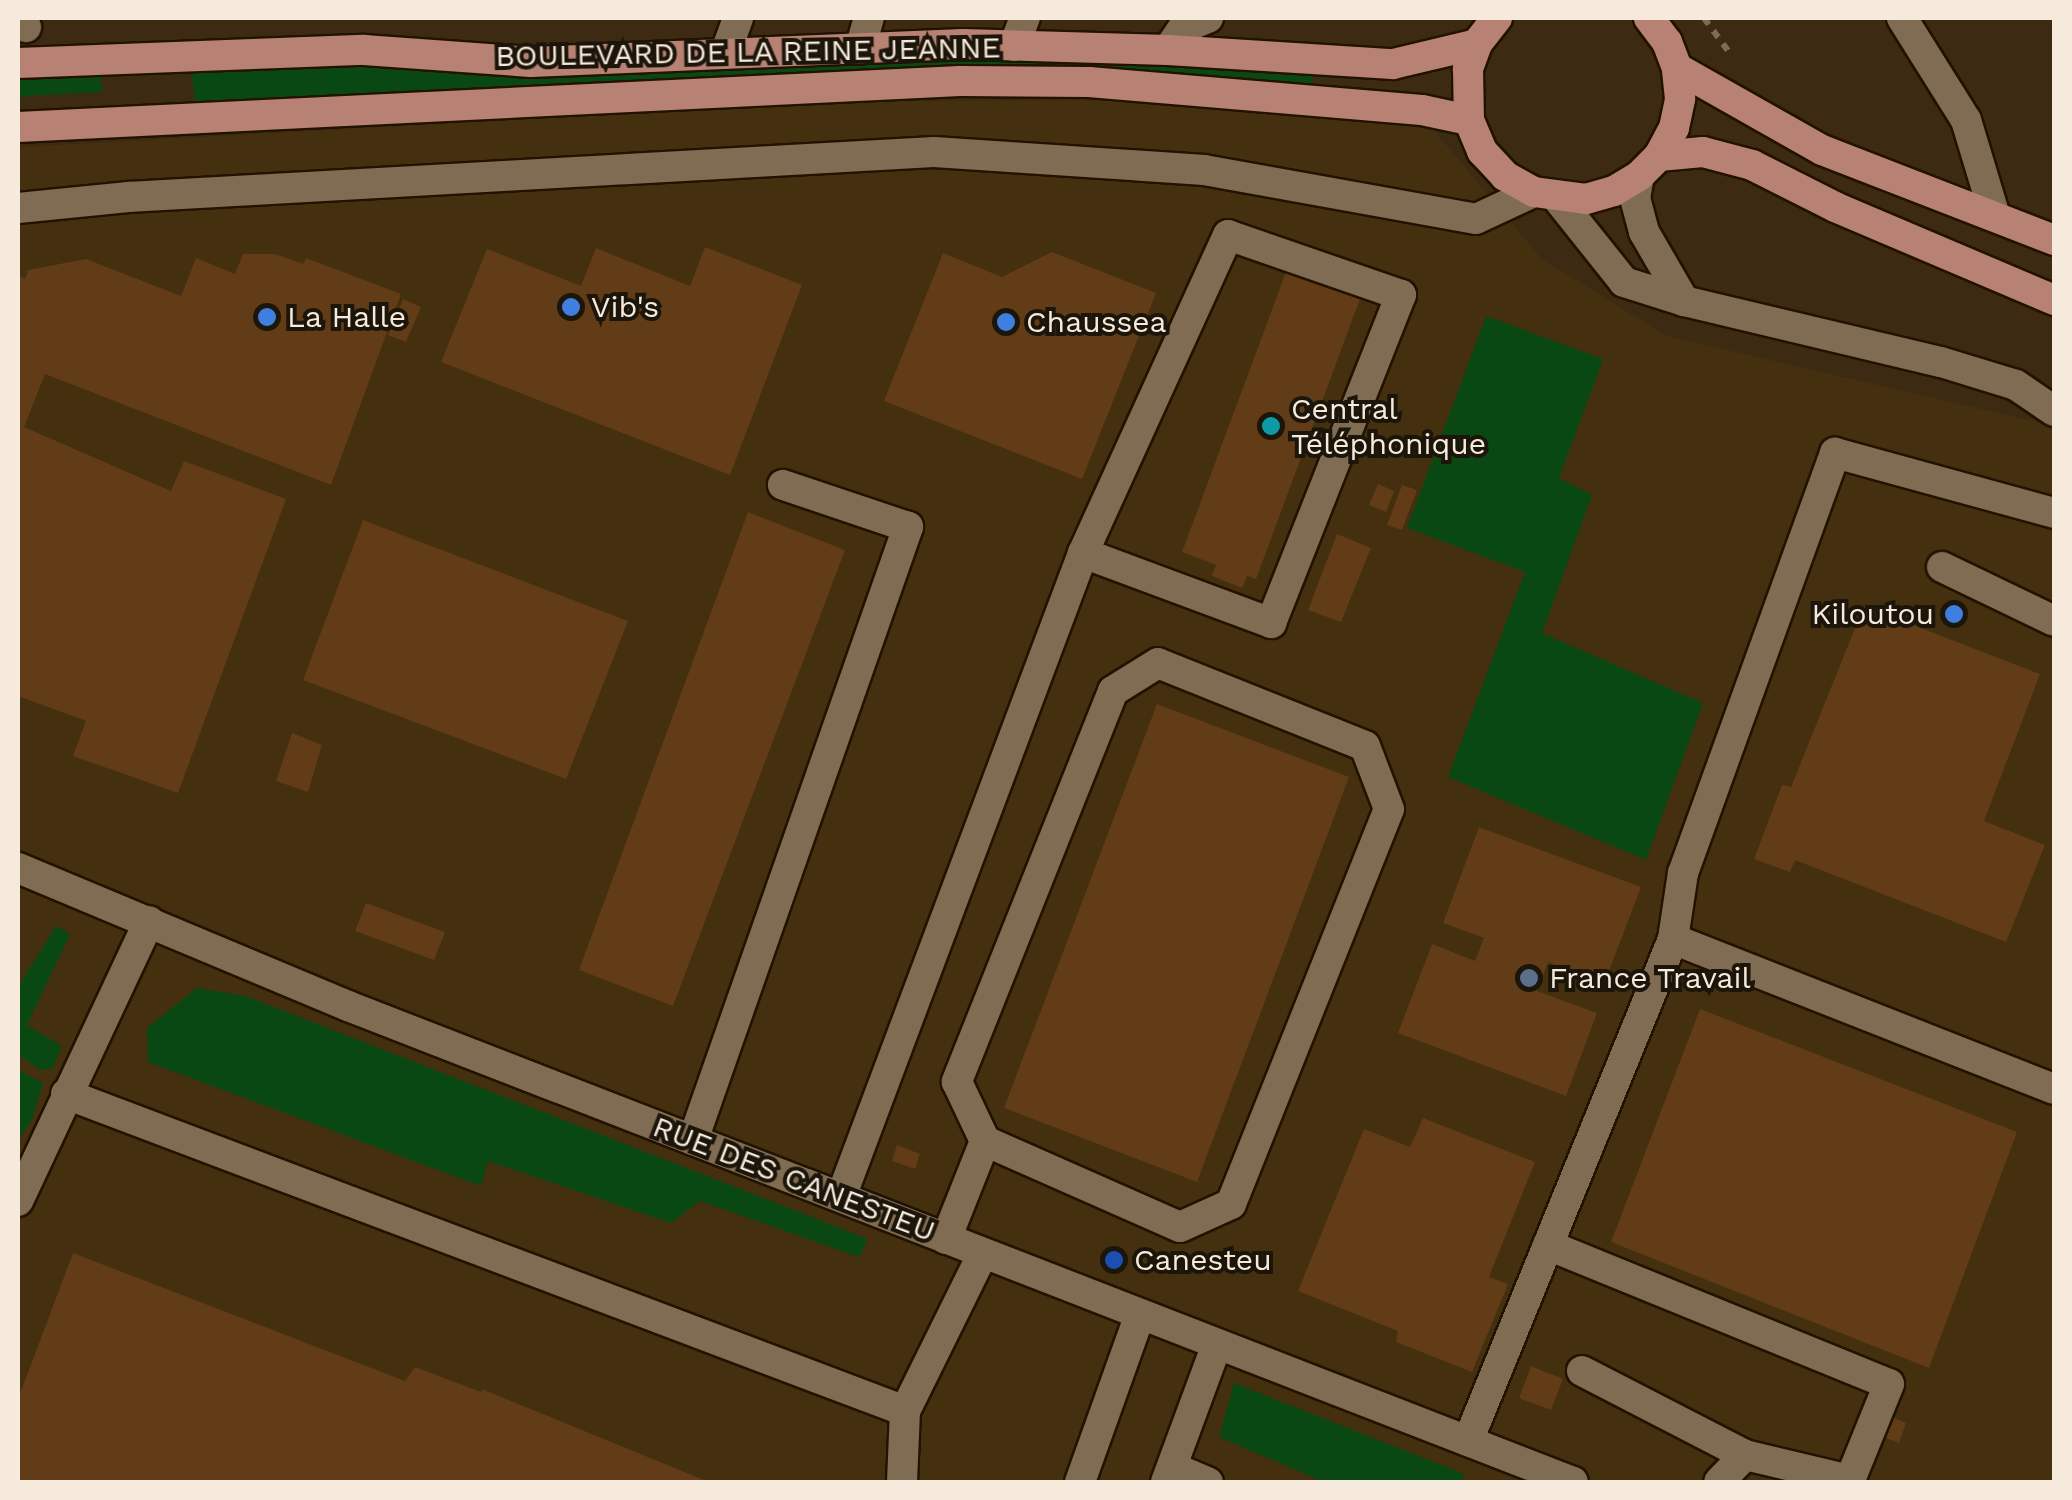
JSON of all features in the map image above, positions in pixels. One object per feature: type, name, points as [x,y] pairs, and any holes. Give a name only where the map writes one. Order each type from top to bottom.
[{"type":"main road","points":[[1649,18],[1667,42],[1678,68],[1680,99],[1674,128],[1649,166]]},
{"type":"main road","name":"BOULEVARD DE LA REINE JEANNE","points":[[18,63],[364,50],[531,62],[1014,46],[1168,50],[1393,64],[1488,25]]},
{"type":"main road","points":[[1488,25],[1465,95],[1469,120],[1482,151],[1505,176],[1545,196],[1586,199],[1614,191],[1649,166],[1703,152],[1752,165],[1834,207],[2054,300]]},
{"type":"main road","points":[[1678,68],[1822,150],[2054,240]]},
{"type":"main road","name":"BOULEVARD DE LA REINE JEANNE","points":[[18,127],[960,81],[1089,82],[1422,110],[1469,120]]},
{"type":"street","points":[[725,54],[738,18]]},
{"type":"street","points":[[860,49],[869,18]]},
{"type":"street","points":[[1014,46],[1026,18]]},
{"type":"street","points":[[1168,50],[1182,28],[1208,18]]},
{"type":"street","points":[[1902,18],[1966,120],[1995,216]]},
{"type":"street","points":[[18,208],[128,197],[934,152],[1204,170],[1476,218],[1545,196],[1624,282],[1684,301],[1941,362],[2016,385],[2054,411]]},
{"type":"street","points":[[1649,166],[1635,198],[1644,232],[1684,301]]},
{"type":"street","points":[[841,1197],[1082,553],[1228,235],[1401,295],[1271,624],[1082,553]]},
{"type":"street","points":[[1468,1441],[1673,939],[1683,873],[1835,453],[2054,513]]},
{"type":"street","points":[[694,1140],[908,526],[783,485]]},
{"type":"street","points":[[1942,567],[2054,622]]},
{"type":"street","points":[[946,1239],[986,1141],[957,1082],[1113,691],[1158,662],[1365,746],[1389,809],[1231,1204],[1180,1228],[986,1141]]},
{"type":"street","name":"RUE DES CANESTEU","points":[[18,868],[348,1006],[1573,1482]]},
{"type":"street","points":[[18,1201],[149,921]]},
{"type":"street","points":[[1673,939],[2054,1089]]},
{"type":"street","points":[[66,1094],[905,1411]]},
{"type":"street","points":[[1548,1245],[1889,1384],[1850,1481],[1736,1472],[1582,1371]]},
{"type":"street","points":[[902,1482],[905,1411],[983,1253]]},
{"type":"street","points":[[1080,1482],[1140,1314]]},
{"type":"street","points":[[1208,1482],[1169,1475],[1216,1344]]},
{"type":"shaded area","points":[[1193,100],[1426,121],[1542,259],[1667,336],[2054,426],[2054,1482],[18,1482],[18,147],[856,101]]},
{"type":"green space","points":[[1175,61],[1313,70],[1312,93],[1124,68],[1049,68],[196,106],[191,70],[362,62]]},
{"type":"green space","points":[[101,74],[102,92],[23,96],[18,105],[18,79]]},
{"type":"green space","points":[[1486,316],[1603,359],[1559,478],[1592,495],[1542,633],[1703,703],[1646,860],[1448,777],[1525,572],[1407,528]]},
{"type":"green space","points":[[56,926],[70,934],[27,1025],[62,1046],[52,1069],[41,1070],[18,1055],[18,987]]},
{"type":"green space","points":[[197,988],[246,996],[868,1239],[859,1257],[700,1201],[671,1223],[488,1161],[481,1186],[148,1062],[147,1028]]},
{"type":"green space","points":[[18,1070],[43,1083],[32,1120],[18,1140]]},
{"type":"green space","points":[[1234,1383],[1464,1474],[1461,1482],[1324,1482],[1219,1437]]},
{"type":"building","points":[[705,247],[802,285],[730,475],[441,362],[487,249],[581,286],[596,248],[690,286]]},
{"type":"building","points":[[1052,252],[1156,293],[1082,479],[884,401],[943,253],[1002,277]]},
{"type":"building","points":[[243,254],[275,254],[303,264],[306,258],[401,294],[331,485],[45,374],[24,427],[171,491],[184,461],[286,499],[178,793],[73,756],[86,721],[18,696],[18,276],[25,279],[28,270],[86,259],[181,296],[196,258],[235,274]]},
{"type":"building","name":"Central Téléphonique","points":[[1286,272],[1360,299],[1256,579],[1247,576],[1242,588],[1212,576],[1216,565],[1182,552]]},
{"type":"building","points":[[403,299],[421,307],[406,342],[388,335]]},
{"type":"building","points":[[1378,484],[1394,491],[1386,512],[1369,505]]},
{"type":"building","points":[[1402,485],[1417,490],[1402,530],[1387,525]]},
{"type":"building","points":[[748,512],[845,550],[673,1006],[579,970]]},
{"type":"building","points":[[363,520],[628,621],[566,779],[303,680]]},
{"type":"building","points":[[1337,534],[1371,548],[1341,622],[1308,610]]},
{"type":"building","points":[[1864,606],[2040,674],[1984,821],[2045,845],[2006,942],[1795,860],[1790,872],[1754,859],[1782,785],[1791,787]]},
{"type":"building","points":[[1157,704],[1349,777],[1197,1182],[1004,1108]]},
{"type":"building","points":[[292,733],[322,745],[308,792],[276,781]]},
{"type":"building","points":[[1479,827],[1641,887],[1604,984],[1548,962],[1537,991],[1597,1013],[1566,1096],[1398,1033],[1432,944],[1475,961],[1484,938],[1443,923]]},
{"type":"building","points":[[366,903],[445,932],[434,960],[355,931]]},
{"type":"building","points":[[1700,1009],[2017,1132],[1929,1368],[1611,1242]]},
{"type":"building","points":[[1423,1118],[1535,1162],[1489,1277],[1508,1284],[1472,1372],[1396,1342],[1398,1331],[1298,1291],[1364,1129],[1410,1147]]},
{"type":"building","points":[[897,1145],[920,1154],[915,1169],[892,1161]]},
{"type":"building","points":[[73,1253],[405,1381],[415,1367],[481,1392],[482,1389],[709,1482],[18,1482],[18,1399]]},
{"type":"building","points":[[1531,1366],[1563,1379],[1551,1410],[1519,1398]]},
{"type":"building","points":[[1888,1415],[1906,1423],[1899,1443],[1881,1436]]},
{"type":"place","name":"Vib's","points":[[571,307]]},
{"type":"place","name":"La Halle","points":[[267,317]]},
{"type":"place","name":"Chaussea","points":[[1006,322]]},
{"type":"place","name":"Central Téléphonique","points":[[1271,426]]},
{"type":"place","name":"Kiloutou","points":[[1954,614]]},
{"type":"place","name":"France Travail","points":[[1529,978]]},
{"type":"place","name":"Canesteu","points":[[1114,1260]]}]
